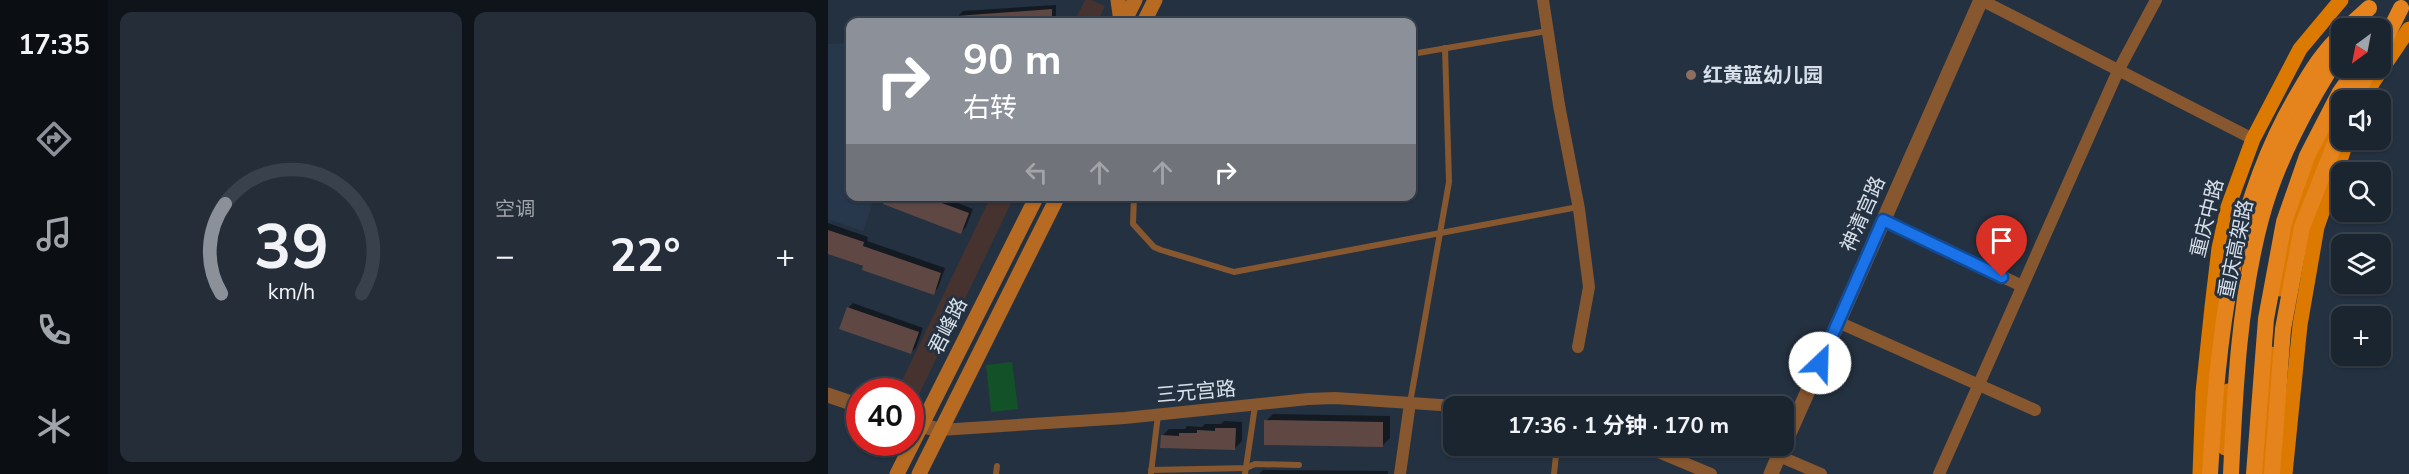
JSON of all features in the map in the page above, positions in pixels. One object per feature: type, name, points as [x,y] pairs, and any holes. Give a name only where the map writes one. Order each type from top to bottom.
[{"type":"highway","points":[[2357,18],[2370,3]]},
{"type":"highway","points":[[2361,18],[2370,3]]},
{"type":"highway","points":[[2391,21],[2406,5]]},
{"type":"highway","points":[[2391,31],[2406,5]]},
{"type":"highway","points":[[2210,474],[2224,316],[2241,228],[2267,156],[2290,107],[2325,50],[2331,44]]},
{"type":"highway","name":"重庆高架路","points":[[2231,474],[2242,325],[2261,218],[2284,155],[2312,97],[2331,67]]},
{"type":"highway","name":"重庆高架路","points":[[2254,474],[2266,319],[2284,222],[2307,156],[2340,92],[2350,78]]},
{"type":"highway","points":[[2272,474],[2283,329],[2302,227],[2332,150]]},
{"type":"main road","points":[[1118,0],[1122,18]]},
{"type":"main road","points":[[1125,18],[1135,0]]},
{"type":"main road","points":[[1146,18],[1155,0]]},
{"type":"main road","name":"重庆中路","points":[[2200,474],[2203,392],[2219,248],[2228,207],[2253,140],[2300,49],[2341,0]]},
{"type":"main road","points":[[2391,28],[2406,5]]},
{"type":"main road","points":[[2369,90],[2409,29]]},
{"type":"main road","points":[[2224,474],[2225,420],[2234,321],[2253,221],[2276,154],[2298,110],[2331,58]]},
{"type":"main road","points":[[2263,474],[2274,320],[2292,226],[2320,149],[2331,128]]},
{"type":"main road","points":[[2285,474],[2300,325],[2313,249],[2328,192],[2343,150]]},
{"type":"main road","name":"君峰路","points":[[924,407],[1034,201]]},
{"type":"main road","name":"君峰路","points":[[919,474],[1055,201]]},
{"type":"main road","name":"君峰路","points":[[897,474],[903,456]]},
{"type":"street","points":[[1543,0],[1578,207],[1588,287],[1578,347]]},
{"type":"street","points":[[1981,0],[2253,140]]},
{"type":"street","name":"神清宫路","points":[[1794,422],[1981,0]]},
{"type":"street","points":[[1939,474],[2118,71],[2156,0]]},
{"type":"street","points":[[1883,220],[2022,286]]},
{"type":"street","points":[[1838,322],[2035,410]]},
{"type":"street","points":[[828,395],[846,401]]},
{"type":"street","name":"三元宫路","points":[[940,430],[1335,398],[1443,405]]},
{"type":"street","points":[[1400,474],[1410,402]]},
{"type":"street","points":[[924,426],[940,430]]},
{"type":"street","points":[[1668,456],[1711,474]]},
{"type":"street","name":"神清宫路","points":[[1770,474],[1779,456]]},
{"type":"street","points":[[1793,456],[1821,474]]},
{"type":"lane","points":[[1416,53],[1547,31]]},
{"type":"lane","points":[[1410,402],[1449,182],[1445,48]]},
{"type":"lane","points":[[1134,201],[1133,224],[1154,247],[1234,272],[1578,207]]},
{"type":"lane","points":[[1246,471],[1255,406]]},
{"type":"lane","points":[[1158,414],[1151,472],[1246,471],[1255,464],[1299,465]]},
{"type":"lane","points":[[1554,474],[1556,456]]},
{"type":"lane","points":[[996,474],[997,466]]},
{"type":"shaded area","points":[[1085,0],[1105,6],[1099,18],[1076,18]]},
{"type":"shaded area","points":[[846,43],[846,201],[874,201],[863,231],[828,219],[828,44]]},
{"type":"shaded area","points":[[989,201],[1012,201],[924,384],[924,378],[903,378]]},
{"type":"green space","points":[[1012,362],[1018,409],[991,412],[986,365]]},
{"type":"building","points":[[1052,9],[1052,18],[956,18],[956,16]]},
{"type":"building","points":[[884,201],[937,201],[969,213],[961,234],[883,204]]},
{"type":"building","points":[[828,230],[864,242],[863,246],[941,273],[934,295],[862,270],[863,266],[828,254]]},
{"type":"building","points":[[847,307],[919,332],[911,354],[839,329]]},
{"type":"building","points":[[1264,420],[1383,422],[1383,447],[1264,445]]},
{"type":"building","points":[[1215,428],[1236,428],[1235,450],[1160,448],[1161,435],[1179,436],[1179,433],[1197,433],[1197,430],[1215,431]]},
{"type":"place","name":"红黄蓝幼儿园","points":[[1691,75]]},
{"type":"route","points":[[1820,363],[1883,220],[2002,277]]}]
